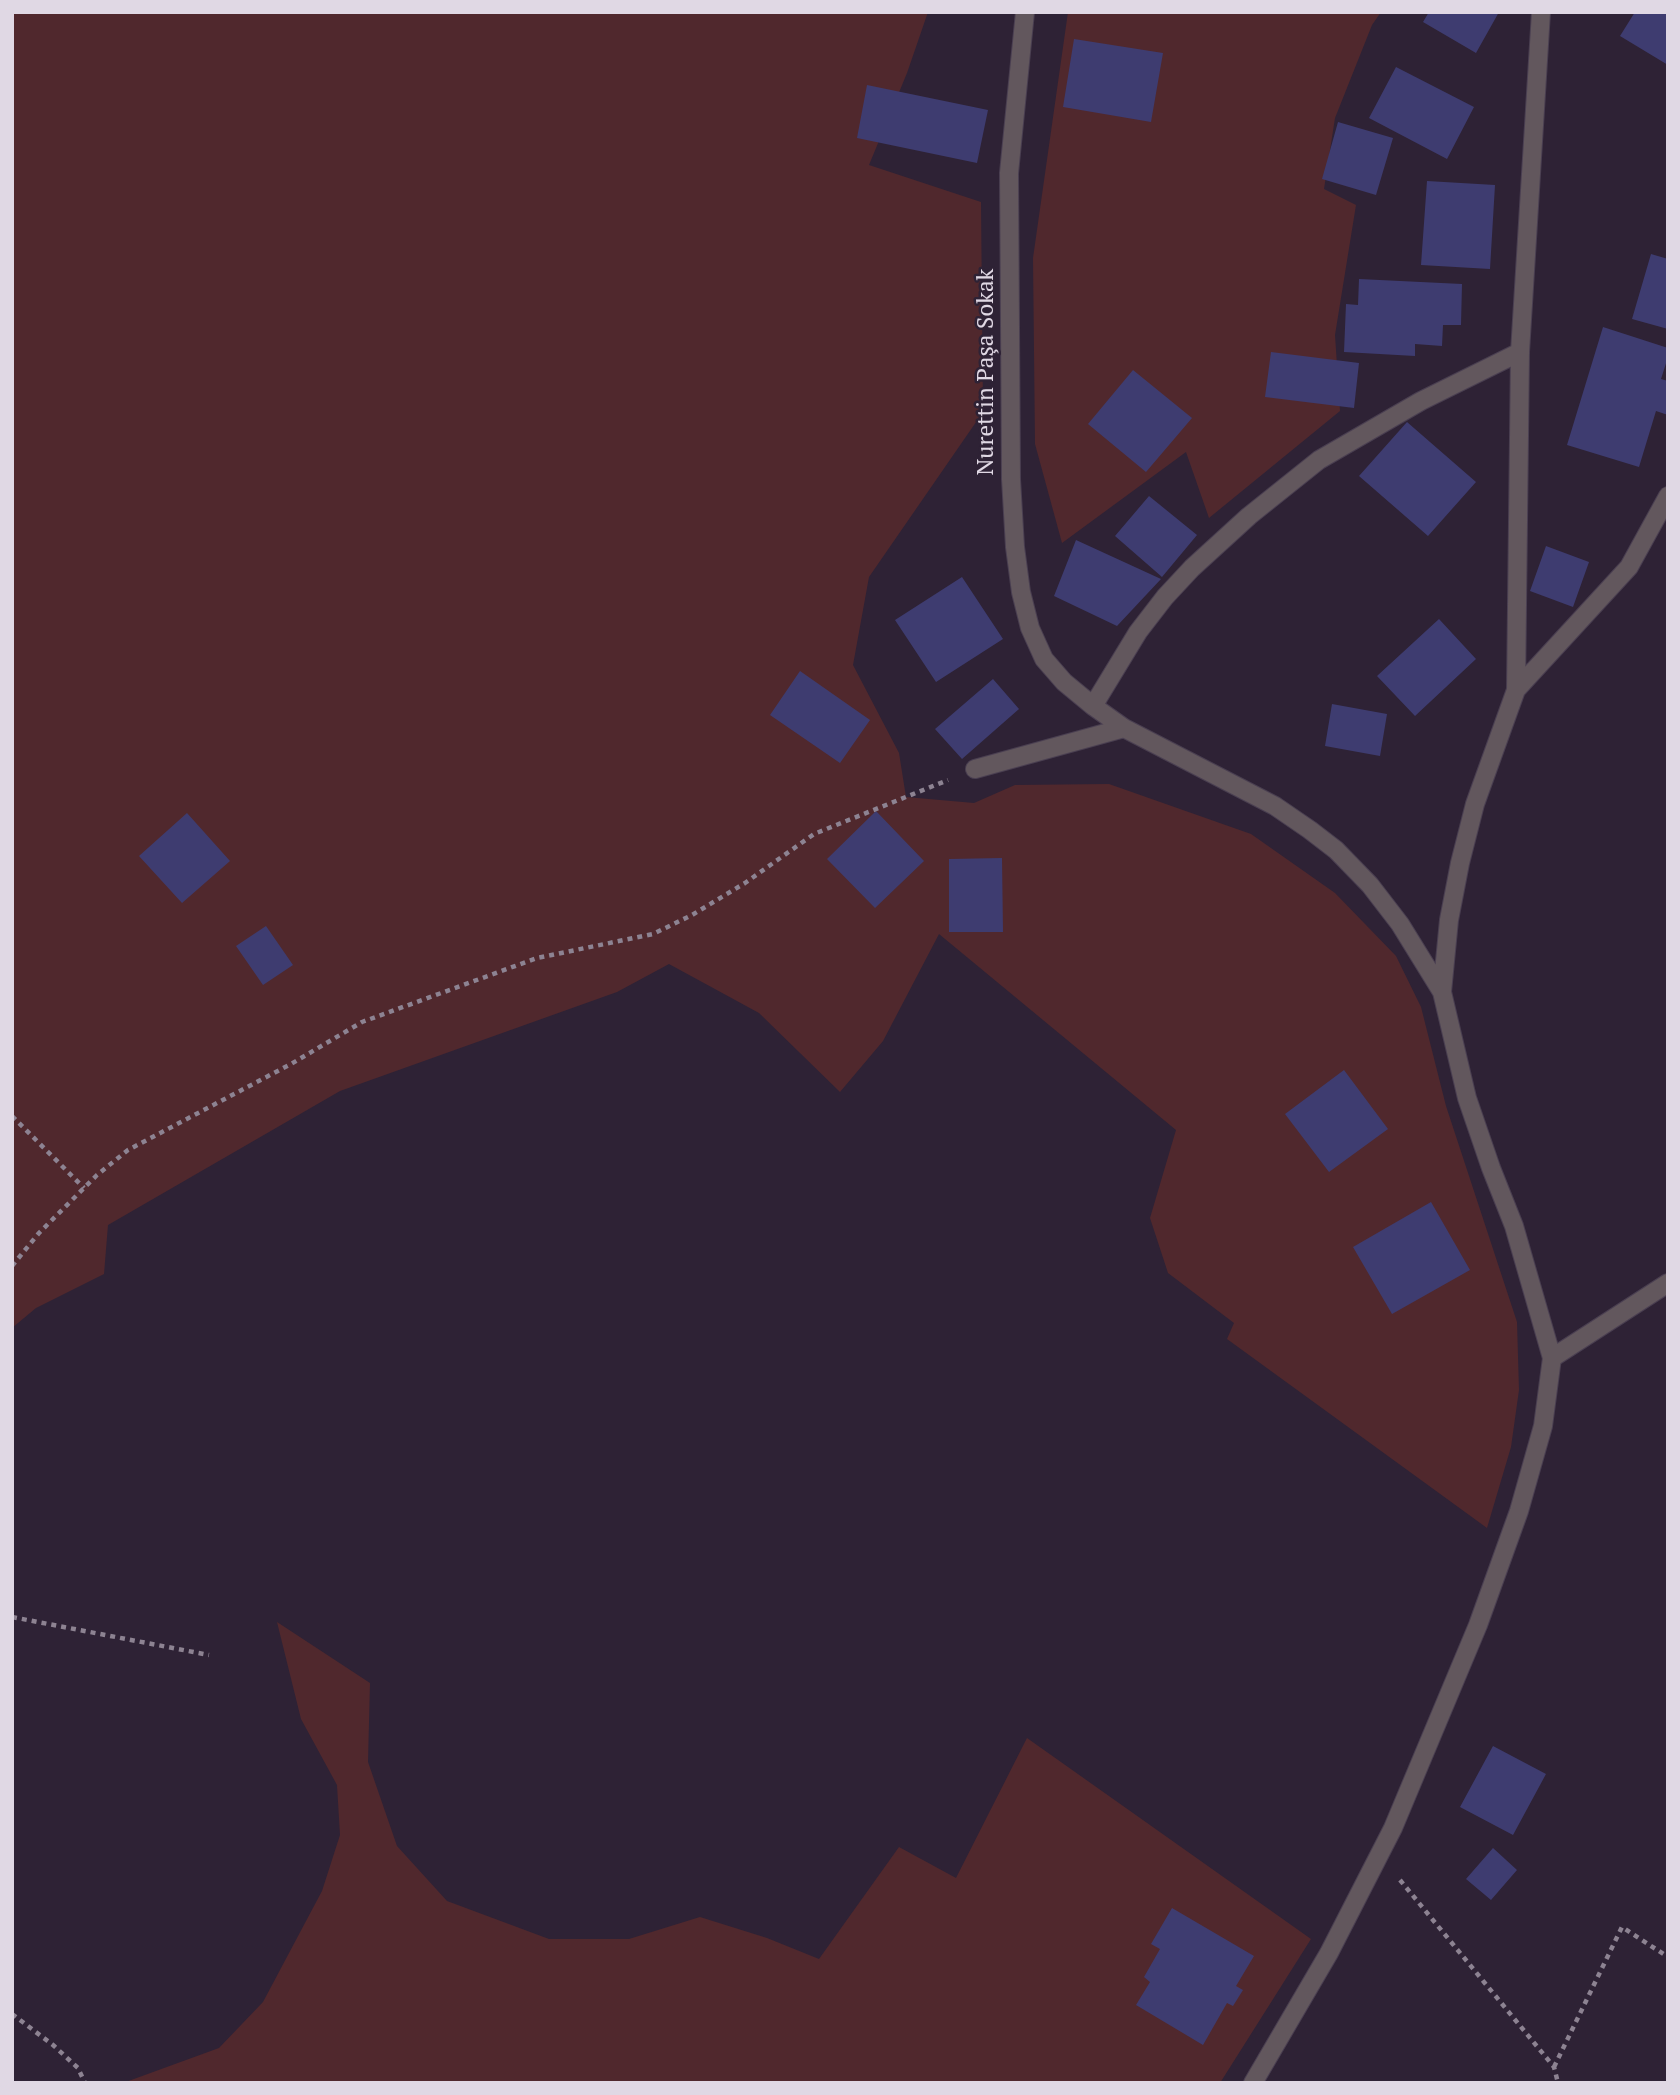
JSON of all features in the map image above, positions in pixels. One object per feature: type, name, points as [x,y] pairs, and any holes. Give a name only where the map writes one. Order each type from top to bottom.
[{"type":"street","name":"Nurettin Paşa Sokak","points":[[1025,12],[1009,173],[1011,480],[1015,547],[1030,628],[1044,659],[1064,682],[1093,706],[1124,728],[1275,806],[1336,850],[1370,885],[1400,924],[1442,992]]},
{"type":"street","points":[[1253,2083],[1329,1953],[1393,1828],[1478,1625],[1514,1524],[1543,1426],[1552,1358],[1514,1226],[1490,1168],[1467,1098],[1442,992],[1449,920],[1460,863],[1475,804],[1516,690],[1520,352],[1541,12]]},
{"type":"street","points":[[1093,706],[1139,632],[1165,597],[1248,516],[1319,460],[1420,401],[1520,352]]},
{"type":"street","points":[[1516,690],[1629,567],[1668,496]]},
{"type":"street","points":[[975,769],[1124,728]]},
{"type":"street","points":[[1552,1358],[1668,1283]]},
{"type":"path","points":[[12,1266],[97,1175],[128,1150],[291,1064],[362,1022],[537,958],[653,934],[692,915],[745,883],[814,834],[975,769]]},
{"type":"path","points":[[12,1116],[84,1188]]},
{"type":"path","points":[[12,1617],[209,1655]]},
{"type":"path","points":[[1379,1856],[1553,2067],[1558,2083]]},
{"type":"path","points":[[1553,2067],[1622,1927],[1668,1957]]},
{"type":"path","points":[[12,2014],[70,2060],[78,2068],[85,2083]]},
{"type":"shaded area","points":[[12,12],[928,12],[907,73],[869,165],[981,202],[983,412],[869,577],[853,665],[899,753],[906,797],[974,803],[1015,785],[1109,784],[1251,834],[1335,893],[1396,956],[1421,1007],[1446,1106],[1517,1322],[1519,1390],[1511,1447],[1487,1528],[1227,1339],[1234,1323],[1168,1273],[1150,1218],[1176,1130],[939,934],[883,1041],[840,1092],[759,1013],[669,964],[617,992],[340,1091],[108,1225],[104,1274],[36,1308],[12,1328]]},
{"type":"shaded area","points":[[1068,12],[1381,12],[1372,25],[1335,118],[1324,189],[1356,205],[1335,335],[1340,411],[1209,518],[1186,452],[1062,543],[1035,444],[1033,258]]},
{"type":"shaded area","points":[[277,1622],[370,1683],[368,1762],[397,1846],[447,1901],[549,1939],[629,1939],[700,1917],[767,1938],[819,1959],[899,1847],[956,1878],[1027,1738],[1311,1939],[1220,2083],[123,2083],[219,2048],[263,2002],[322,1891],[340,1835],[337,1785],[301,1719]]},
{"type":"building","points":[[1429,12],[1499,12],[1476,53],[1423,22]]},
{"type":"building","points":[[1635,12],[1668,12],[1668,65],[1620,36]]},
{"type":"building","points":[[1074,39],[1163,53],[1151,122],[1063,107]]},
{"type":"building","points":[[1396,67],[1474,107],[1447,159],[1369,118]]},
{"type":"building","points":[[867,85],[988,110],[977,163],[857,138]]},
{"type":"building","points":[[1338,122],[1393,138],[1376,195],[1322,179]]},
{"type":"building","points":[[1427,181],[1495,185],[1490,269],[1421,265]]},
{"type":"building","points":[[1651,254],[1668,259],[1668,329],[1632,319]]},
{"type":"building","points":[[1359,279],[1462,284],[1461,325],[1443,325],[1442,346],[1415,344],[1415,356],[1344,352],[1346,304],[1358,305]]},
{"type":"building","points":[[1603,327],[1668,348],[1661,379],[1668,381],[1668,415],[1656,411],[1639,467],[1567,445]]},
{"type":"building","points":[[1271,352],[1359,363],[1354,408],[1265,397]]},
{"type":"building","points":[[1133,370],[1192,418],[1146,472],[1088,424]]},
{"type":"building","points":[[1407,422],[1476,482],[1428,536],[1359,476]]},
{"type":"building","points":[[1149,496],[1197,535],[1162,577],[1115,536]]},
{"type":"building","points":[[1076,540],[1161,579],[1117,626],[1054,596]]},
{"type":"building","points":[[1546,546],[1589,562],[1573,607],[1530,591]]},
{"type":"building","points":[[962,577],[1003,639],[936,682],[895,620]]},
{"type":"building","points":[[1439,619],[1476,659],[1415,716],[1377,676]]},
{"type":"building","points":[[800,671],[870,720],[840,763],[770,715]]},
{"type":"building","points":[[993,679],[1019,709],[962,759],[935,729]]},
{"type":"building","points":[[1332,704],[1387,714],[1380,756],[1325,746]]},
{"type":"building","points":[[876,811],[924,861],[875,908],[827,859]]},
{"type":"building","points":[[187,813],[230,861],[182,903],[139,856]]},
{"type":"building","points":[[1002,858],[1003,932],[949,932],[949,859]]},
{"type":"building","points":[[266,926],[293,965],[263,985],[236,946]]},
{"type":"building","points":[[1344,1070],[1388,1129],[1329,1172],[1285,1114]]},
{"type":"building","points":[[1431,1202],[1470,1270],[1392,1314],[1353,1247]]},
{"type":"building","points":[[1493,1746],[1546,1774],[1513,1835],[1460,1807]]},
{"type":"building","points":[[1493,1848],[1517,1870],[1491,1900],[1466,1879]]},
{"type":"building","points":[[1172,1908],[1254,1956],[1236,1986],[1243,1990],[1233,2006],[1227,2003],[1203,2045],[1136,2005],[1150,1982],[1144,1977],[1160,1949],[1151,1944]]}]
